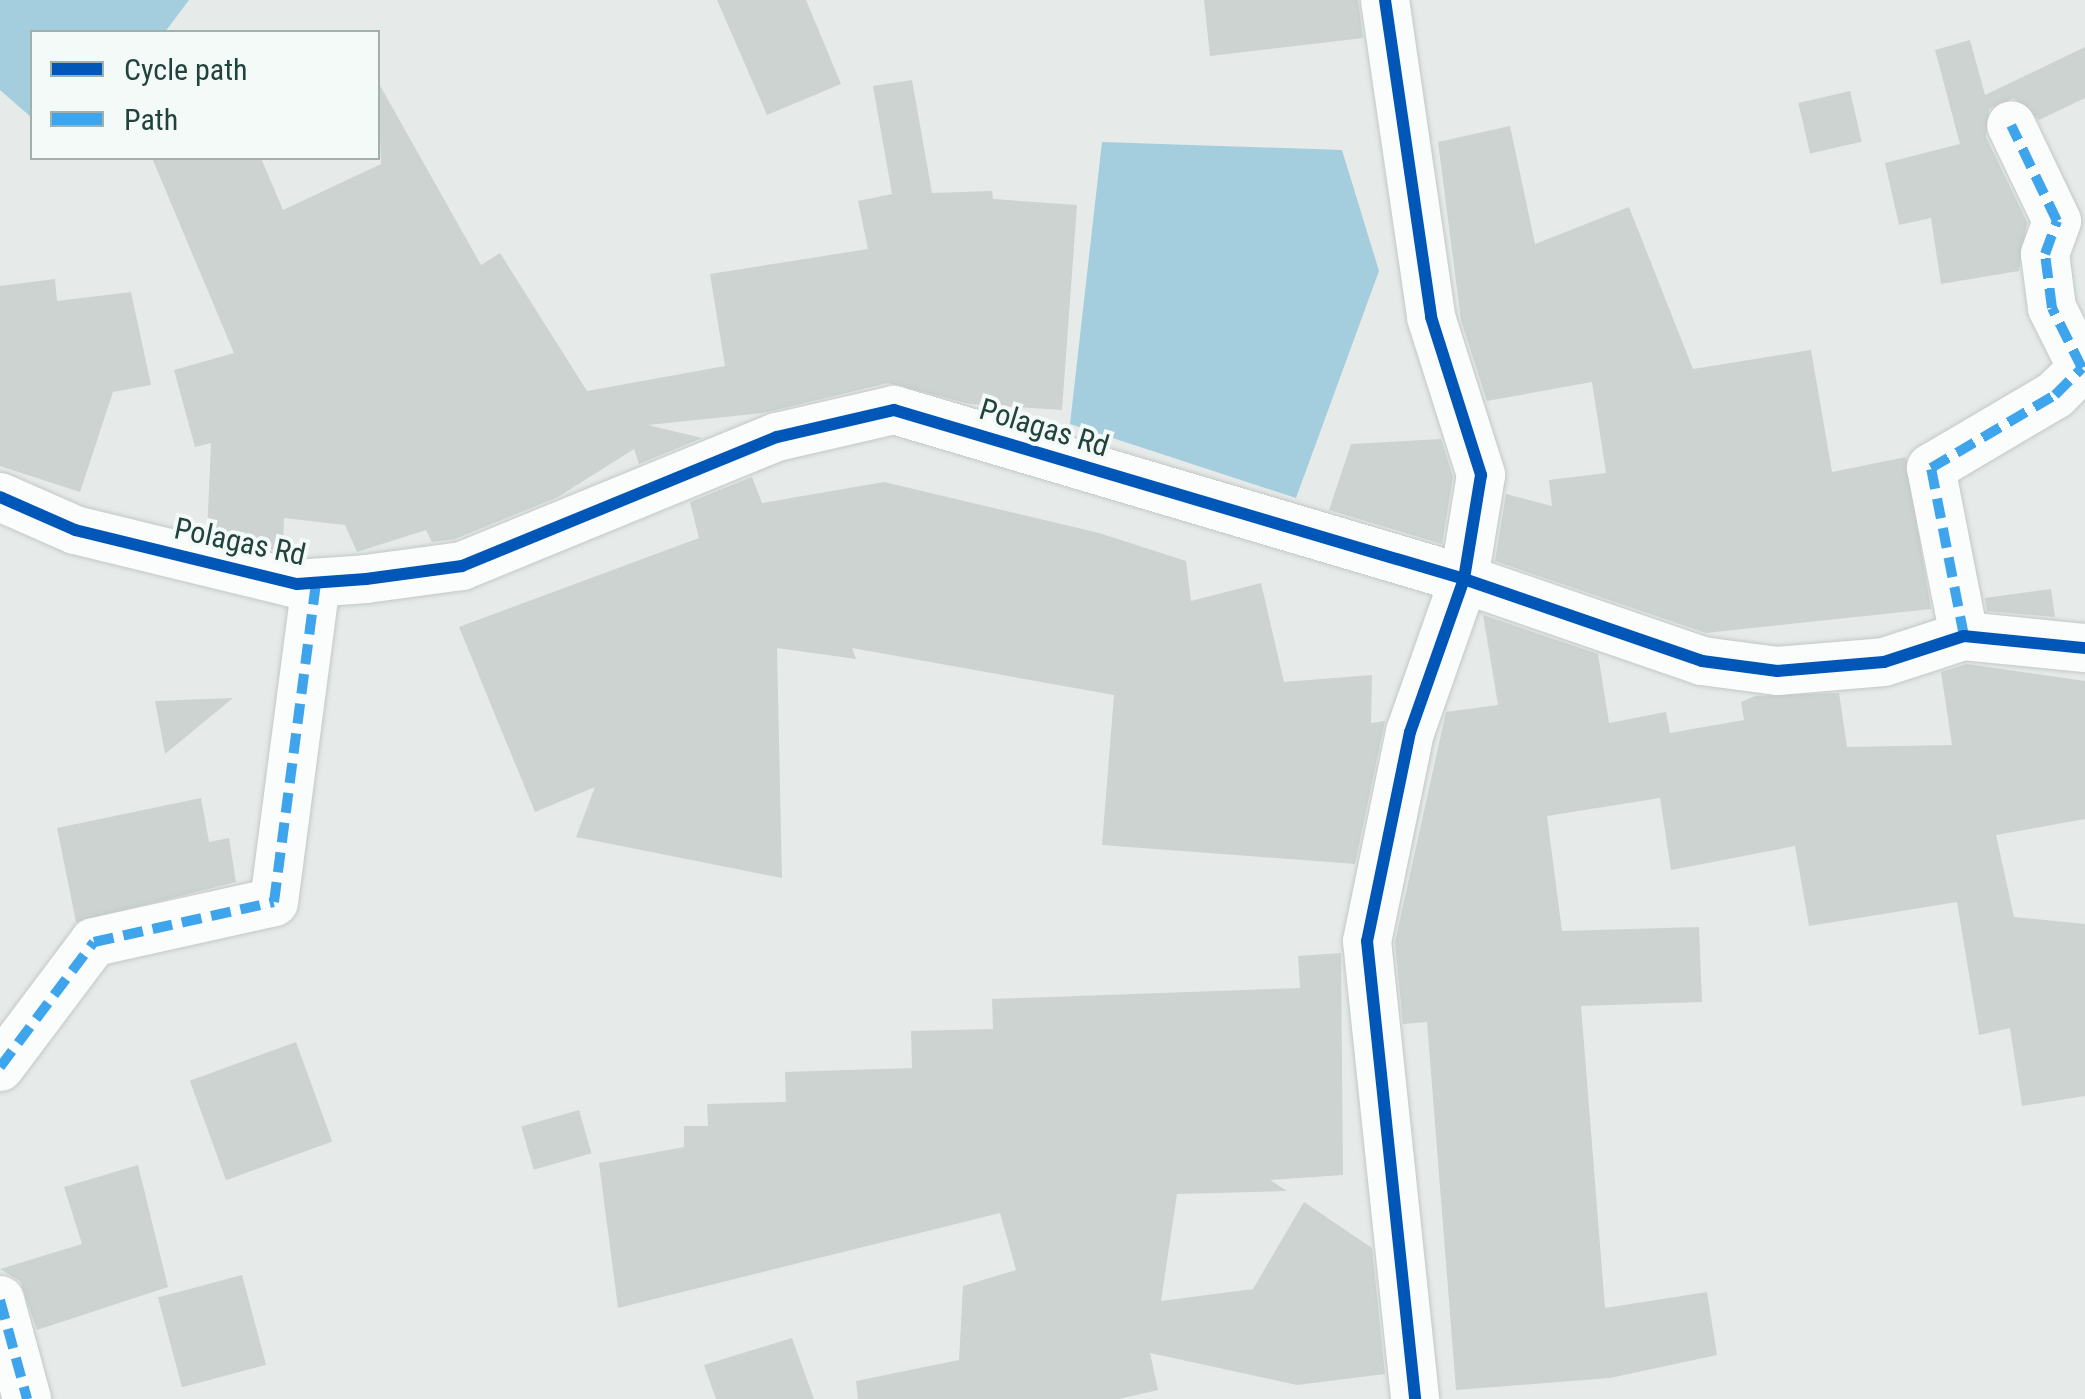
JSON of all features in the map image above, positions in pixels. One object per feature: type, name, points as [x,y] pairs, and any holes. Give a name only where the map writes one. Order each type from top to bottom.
[{"type":"street","points":[[1384,0],[1431,317],[1481,475],[1464,580],[1410,732],[1367,940],[1416,1399]]},
{"type":"street","points":[[1964,636],[1931,468],[2055,395],[2082,368],[2052,308],[2044,254],[2057,221],[2012,125]]},
{"type":"street","name":"Polagas Rd","points":[[0,496],[75,530],[316,582],[462,566],[777,437],[894,410],[1464,580],[1702,661],[1777,671],[1884,662],[1964,636],[2085,648]]},
{"type":"street","points":[[0,1067],[94,942],[274,902],[316,582]]},
{"type":"street","points":[[0,1300],[27,1399]]},
{"type":"water","points":[[0,0],[189,0],[166,30],[30,30],[30,116],[0,90]]},
{"type":"water","points":[[1102,142],[1342,150],[1379,271],[1296,498],[1070,424]]},
{"type":"building","points":[[717,0],[806,0],[841,84],[767,115]]},
{"type":"building","points":[[1204,0],[1358,0],[1363,38],[1210,56]]},
{"type":"building","points":[[1970,40],[1985,95],[2085,47],[2085,98],[2039,120],[2014,98],[1989,109],[1986,137],[2027,222],[2019,271],[1941,284],[1931,218],[1899,225],[1885,163],[1960,144],[1935,50]]},
{"type":"building","points":[[912,80],[932,193],[992,191],[993,199],[1077,205],[1062,410],[970,404],[888,383],[763,413],[648,425],[702,438],[639,464],[634,449],[558,497],[455,539],[432,542],[426,530],[357,552],[345,525],[284,518],[283,552],[207,534],[211,443],[195,447],[174,370],[234,353],[153,160],[262,160],[283,210],[381,164],[380,86],[481,265],[500,253],[587,391],[725,366],[710,274],[868,249],[858,201],[892,194],[873,86]]},
{"type":"building","points":[[1850,91],[1862,142],[1810,154],[1798,103]]},
{"type":"building","points":[[1510,126],[1535,244],[1629,207],[1693,369],[1811,350],[1832,472],[1906,457],[1931,609],[1706,633],[1495,561],[1506,494],[1552,506],[1549,480],[1606,473],[1592,382],[1487,401],[1461,320],[1438,142]]},
{"type":"building","points":[[55,279],[57,301],[131,292],[151,385],[113,392],[80,492],[0,466],[0,286]]},
{"type":"building","points":[[1441,439],[1453,477],[1442,544],[1329,510],[1351,444]]},
{"type":"building","points":[[752,477],[762,503],[884,482],[1099,533],[1186,561],[1191,601],[1261,583],[1284,682],[1372,675],[1371,723],[1385,721],[1355,864],[1102,845],[1114,695],[852,648],[856,659],[777,648],[782,878],[576,837],[595,787],[535,812],[459,627],[699,538],[690,502]]},
{"type":"building","points":[[2051,589],[2055,617],[1987,611],[1985,598]]},
{"type":"building","points":[[1483,615],[1598,654],[1609,723],[1666,712],[1670,733],[1744,720],[1741,702],[1755,696],[1839,693],[1847,747],[1952,745],[1941,672],[1967,664],[2085,681],[2085,819],[1996,835],[2014,917],[2085,924],[2085,1096],[2022,1106],[2010,1028],[1979,1035],[1957,902],[1809,926],[1795,846],[1671,870],[1660,798],[1547,816],[1562,931],[1699,927],[1702,1002],[1581,1006],[1605,1308],[1707,1292],[1717,1355],[1610,1378],[1456,1390],[1427,1022],[1403,1024],[1395,942],[1446,712],[1498,705]]},
{"type":"building","points":[[233,698],[165,754],[155,701]]},
{"type":"building","points":[[201,798],[209,842],[229,838],[236,882],[76,922],[57,828]]},
{"type":"building","points":[[1341,953],[1343,1175],[1270,1180],[1287,1191],[1177,1194],[1161,1301],[1253,1289],[1304,1202],[1372,1248],[1385,1374],[1297,1385],[1150,1353],[1158,1390],[1119,1399],[858,1399],[856,1381],[959,1360],[963,1286],[1016,1270],[1000,1213],[618,1308],[599,1163],[684,1147],[684,1126],[708,1126],[707,1104],[786,1102],[785,1072],[912,1068],[911,1031],[993,1029],[992,999],[1300,988],[1298,956]]},
{"type":"building","points":[[296,1042],[332,1142],[226,1180],[190,1081]]},
{"type":"building","points":[[579,1110],[591,1153],[534,1170],[521,1127]]},
{"type":"building","points":[[138,1165],[168,1287],[37,1330],[20,1281],[0,1269],[82,1244],[64,1187]]},
{"type":"building","points":[[242,1275],[266,1365],[182,1387],[158,1298]]},
{"type":"building","points":[[792,1338],[814,1399],[716,1399],[704,1365]]},
{"type":"marked path","points":[[1964,636],[1931,468],[2055,395],[2082,368],[2052,308],[2045,254],[2057,221],[2011,125]]},
{"type":"marked path","points":[[0,1067],[94,942],[274,902],[316,583]]},
{"type":"marked path","points":[[0,1300],[27,1399]]},
{"type":"cycle path","points":[[1385,0],[1431,317],[1481,475],[1464,579],[1410,732],[1367,941],[1415,1399]]},
{"type":"cycle path","points":[[0,497],[75,530],[297,584],[366,579],[462,566],[777,437],[894,410],[1464,579],[1702,661],[1777,671],[1884,662],[1964,636],[2085,648]]}]
